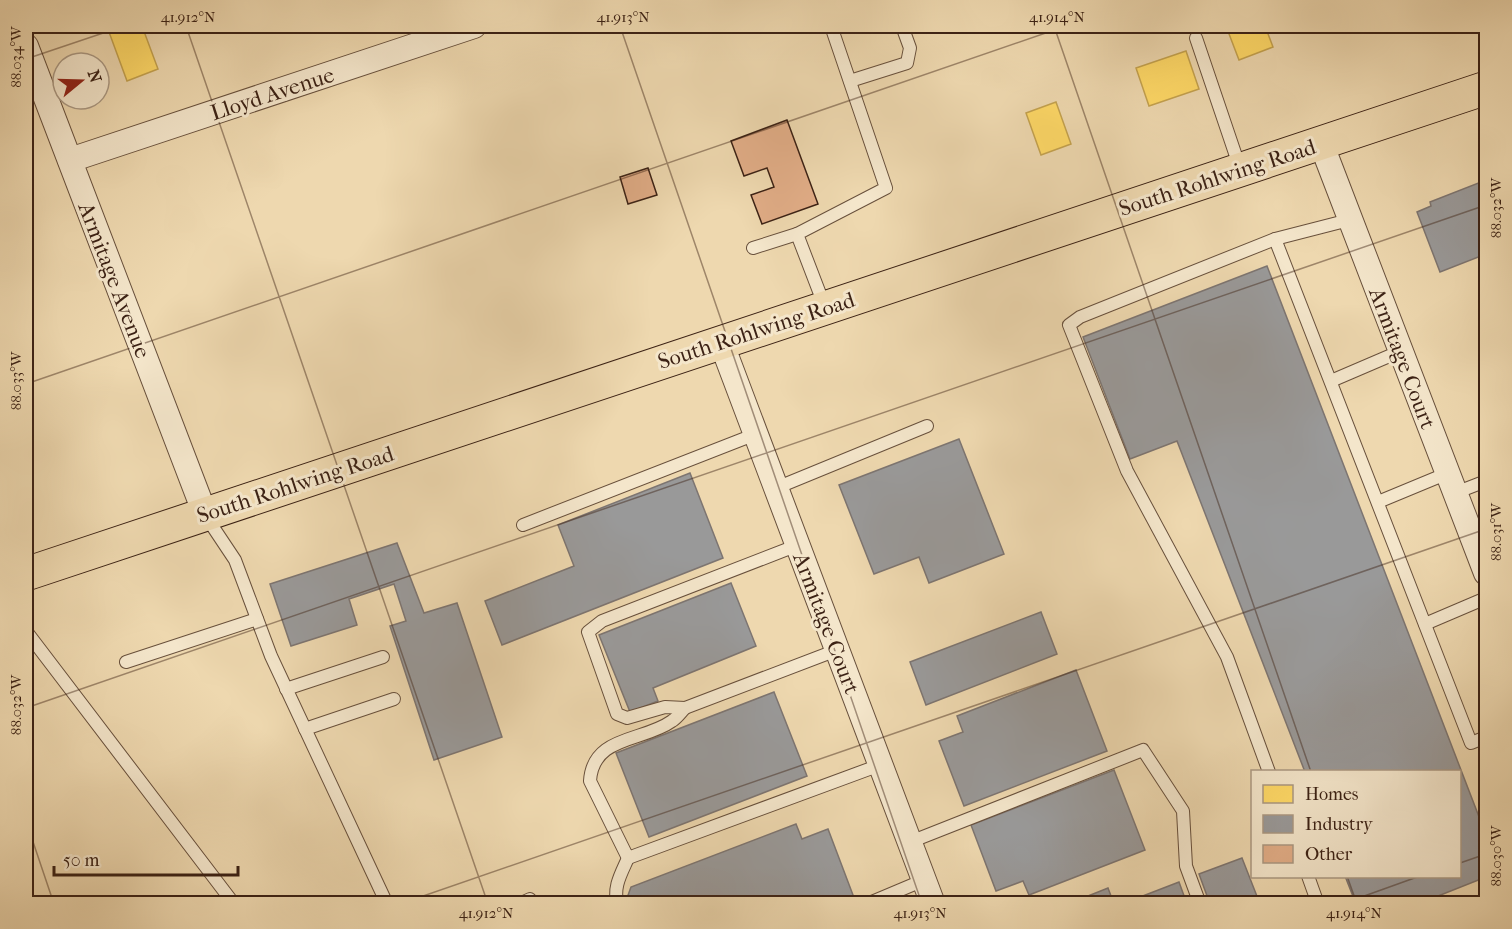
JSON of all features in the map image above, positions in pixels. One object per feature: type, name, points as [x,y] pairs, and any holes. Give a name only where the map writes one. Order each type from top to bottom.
[{"type":"main road","name":"South Rohlwing Road","points":[[26,573],[1486,88]]},
{"type":"street","name":"Lloyd Avenue","points":[[70,160],[474,26]]},
{"type":"street","name":"Armitage Avenue","points":[[26,46],[205,514]]},
{"type":"street","name":"Armitage Court","points":[[1321,143],[1486,573]]},
{"type":"street","name":"Armitage Court","points":[[721,342],[933,903]]},
{"type":"lane","points":[[753,248],[797,234],[886,188],[831,26]]},
{"type":"lane","points":[[850,81],[907,63],[910,48],[902,26]]},
{"type":"lane","points":[[1196,38],[1241,170]]},
{"type":"lane","points":[[1269,770],[1227,657],[1127,471],[1069,326],[1080,316],[1275,239],[1349,220]]},
{"type":"lane","points":[[797,234],[825,307]]},
{"type":"lane","points":[[1275,239],[1471,743],[1486,737]]},
{"type":"lane","points":[[1331,381],[1401,351]]},
{"type":"lane","points":[[776,488],[927,426]]},
{"type":"lane","points":[[523,525],[756,434]]},
{"type":"lane","points":[[1378,502],[1451,483],[1486,481]]},
{"type":"lane","points":[[205,514],[235,560],[286,689],[387,903]]},
{"type":"lane","points":[[798,545],[602,621],[588,632],[617,714],[627,718],[665,707],[685,708],[837,650]]},
{"type":"lane","points":[[1425,624],[1486,598]]},
{"type":"lane","points":[[126,662],[257,619]]},
{"type":"lane","points":[[26,631],[234,903]]},
{"type":"lane","points":[[286,689],[383,657]]},
{"type":"lane","points":[[305,729],[394,699]]},
{"type":"lane","points":[[628,858],[590,781],[594,759],[610,747],[672,722],[685,708]]},
{"type":"lane","points":[[910,842],[1143,750],[1183,811],[1186,866],[1200,903]]},
{"type":"lane","points":[[618,903],[615,897],[617,884],[628,858],[880,765]]},
{"type":"lane","points":[[1309,878],[1318,903]]},
{"type":"lane","points":[[867,903],[924,880]]},
{"type":"building: Homes","points":[[127,26],[142,26],[158,69],[127,81],[109,32]]},
{"type":"building: Homes","points":[[1226,26],[1265,26],[1273,47],[1239,60]]},
{"type":"building: Homes","points":[[1186,51],[1199,89],[1149,106],[1136,68]]},
{"type":"building: Homes","points":[[1056,102],[1071,144],[1041,155],[1026,113]]},
{"type":"building: Industry","points":[[1486,180],[1486,254],[1440,272],[1417,212],[1431,206],[1430,202]]},
{"type":"building: Industry","points":[[1267,266],[1461,770],[1304,770],[1177,441],[1130,459],[1083,337]]},
{"type":"building: Industry","points":[[959,439],[1004,554],[929,583],[919,557],[874,574],[839,485]]},
{"type":"building: Industry","points":[[690,473],[723,558],[502,645],[485,601],[574,566],[558,525]]},
{"type":"building: Industry","points":[[397,543],[424,613],[457,603],[502,737],[434,760],[390,626],[406,621],[394,584],[349,599],[357,625],[291,646],[270,584]]},
{"type":"building: Industry","points":[[731,583],[756,646],[653,688],[658,701],[630,712],[599,635]]},
{"type":"building: Industry","points":[[1041,612],[1057,654],[926,705],[910,662]]},
{"type":"building: Industry","points":[[1076,670],[1107,751],[964,806],[939,741],[963,732],[957,716]]},
{"type":"building: Industry","points":[[774,692],[807,776],[649,837],[616,753]]},
{"type":"building: Industry","points":[[1114,770],[1145,850],[1029,895],[1023,881],[996,891],[971,825]]},
{"type":"building: Industry","points":[[1461,770],[1486,835],[1486,877],[1418,904],[1356,904],[1346,878],[1461,878]]},
{"type":"building: Industry","points":[[796,824],[802,839],[828,829],[856,903],[629,904],[627,898],[631,887]]},
{"type":"building: Industry","points":[[1242,858],[1260,904],[1210,904],[1199,874]]},
{"type":"building: Industry","points":[[1179,882],[1187,904],[1137,904],[1135,899]]},
{"type":"building: Industry","points":[[1108,888],[1114,904],[1068,904]]},
{"type":"building: Other","points":[[787,120],[818,204],[762,224],[751,195],[774,187],[767,168],[744,176],[731,141]]},
{"type":"building: Other","points":[[648,168],[657,195],[628,204],[620,177]]}]
